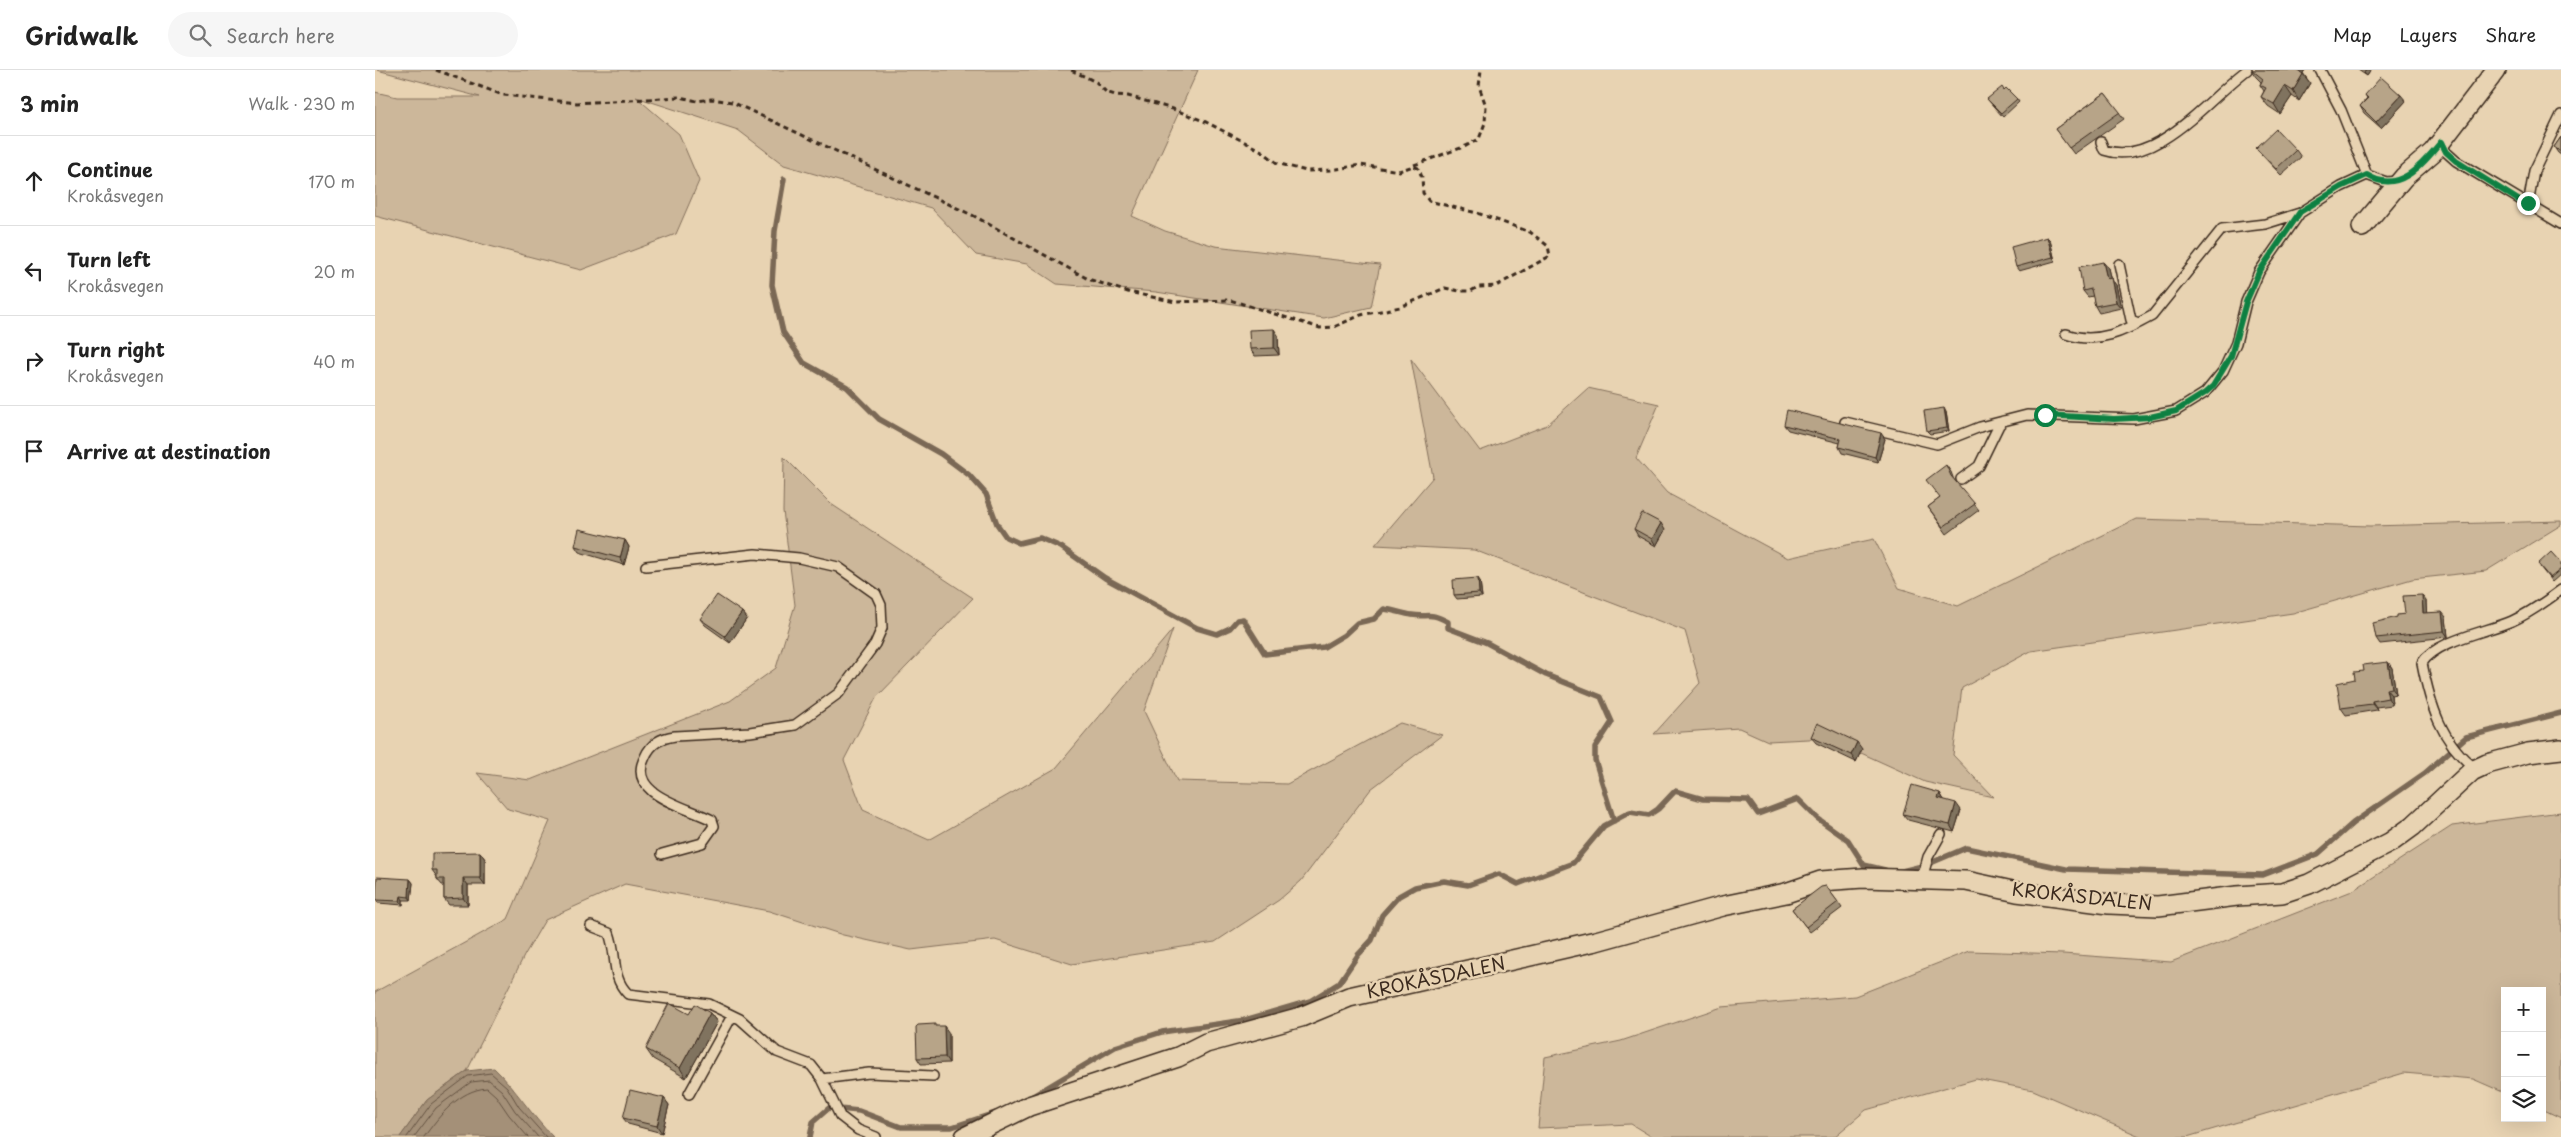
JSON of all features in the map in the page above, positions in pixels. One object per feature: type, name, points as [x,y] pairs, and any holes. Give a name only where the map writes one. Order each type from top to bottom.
[{"type":"street","points":[[2362,227],[2401,180],[2426,159],[2441,142],[2495,70]]},
{"type":"street","name":"KROKÅSDALEN","points":[[965,1137],[1029,1106],[1179,1057],[1206,1043],[1301,1017],[1349,998],[1597,941],[1723,906],[1786,893],[1821,881],[1863,878],[1966,881],[2017,892],[2109,904],[2158,906],[2237,896],[2282,893],[2309,884],[2391,842],[2413,826],[2476,770],[2528,753],[2561,749]]},
{"type":"lane","points":[[2101,142],[2104,150],[2113,153],[2137,152],[2186,124],[2247,70]]},
{"type":"lane","points":[[2320,70],[2341,110],[2367,175]]},
{"type":"lane","points":[[2527,205],[2534,171],[2561,115]]},
{"type":"lane","points":[[2441,142],[2446,152],[2456,161],[2561,224]]},
{"type":"lane","points":[[2066,334],[2076,338],[2101,338],[2152,316],[2223,228],[2265,224],[2300,212],[2341,187],[2367,175],[2386,182],[2401,180]]},
{"type":"lane","points":[[1845,422],[1937,444],[1980,427],[2027,415],[2114,419],[2150,417],[2176,411],[2199,398],[2213,386],[2236,344],[2253,285],[2300,212]]},
{"type":"lane","points":[[2119,264],[2131,320],[2135,322]]},
{"type":"lane","points":[[1961,479],[1979,466],[1999,425],[2005,420]]},
{"type":"lane","points":[[646,566],[755,554],[799,558],[838,567],[875,594],[881,605],[882,628],[879,636],[839,693],[795,725],[751,732],[664,738],[648,750],[641,771],[641,778],[646,786],[659,796],[712,820],[714,826],[702,843],[663,854]]},
{"type":"lane","points":[[2476,770],[2459,756],[2443,735],[2427,690],[2423,660],[2455,640],[2510,622],[2529,613],[2561,590]]},
{"type":"lane","points":[[1922,879],[1928,857],[1941,834]]},
{"type":"lane","points":[[591,926],[609,933],[614,947],[616,978],[628,994],[640,997],[709,1004],[740,1019],[777,1052],[811,1065],[822,1079],[840,1116],[858,1130],[876,1137]]},
{"type":"lane","points":[[689,1094],[732,1016]]},
{"type":"lane","points":[[822,1079],[869,1073],[933,1076]]},
{"type":"path","points":[[436,70],[503,95],[577,103],[680,97],[697,101],[712,99],[732,102],[974,216],[1088,279],[1127,292],[1176,302],[1230,300],[1319,328],[1334,327],[1361,316],[1400,307],[1445,288],[1459,291],[1496,286],[1550,256],[1548,246],[1530,232],[1477,213],[1429,201],[1423,193],[1423,177],[1418,168],[1413,166]]},
{"type":"path","points":[[1071,70],[1096,82],[1106,92],[1173,109],[1206,122],[1262,151],[1277,163],[1306,171],[1331,170],[1361,165],[1399,171],[1466,146],[1479,139],[1485,123],[1486,106],[1479,86],[1481,70]]},
{"type":"shaded area","points":[[377,70],[1198,70],[1132,216],[1165,231],[1215,246],[1380,265],[1371,307],[1324,318],[1156,292],[1057,284],[1027,264],[976,255],[931,208],[784,165],[738,130],[636,97],[679,134],[699,181],[676,234],[581,270],[375,216],[375,92],[397,97],[480,97]]},
{"type":"shaded area","points":[[1411,359],[1480,451],[1547,425],[1588,388],[1659,404],[1636,458],[1667,493],[1788,558],[1874,539],[1899,588],[1958,606],[2136,519],[2370,526],[2561,521],[2561,525],[2486,571],[2412,579],[2293,613],[2031,651],[1962,688],[1953,755],[1993,797],[1925,782],[1828,738],[1768,741],[1739,728],[1654,734],[1700,683],[1685,631],[1474,550],[1375,545],[1433,477]]},
{"type":"shaded area","points":[[784,457],[831,504],[973,598],[876,698],[844,760],[863,810],[929,840],[1056,768],[1173,629],[1144,711],[1177,781],[1287,784],[1400,723],[1442,735],[1371,789],[1301,881],[1279,900],[1215,942],[1072,964],[995,940],[911,950],[843,935],[769,911],[625,884],[545,920],[524,956],[467,1071],[427,1100],[400,1137],[375,1137],[375,992],[508,919],[550,821],[508,809],[477,773],[530,780],[730,701],[776,668],[795,605],[783,511]]},
{"type":"shaded area","points":[[2561,812],[2561,1118],[2546,1111],[2546,987],[2501,987],[2501,1091],[2473,1079],[2404,1073],[2187,1137],[2142,1137],[2033,1090],[1976,1079],[1866,1110],[1834,1137],[1652,1137],[1631,1124],[1538,1128],[1545,1057],[1621,1041],[1722,1007],[1855,996],[1969,951],[2063,954],[2171,962],[2352,891],[2452,826]]},
{"type":"water","points":[[494,1068],[553,1137],[400,1137],[427,1100],[467,1071]]},
{"type":"building","points":[[2252,70],[2297,70],[2303,74],[2293,91],[2285,86],[2274,104],[2261,97],[2266,88],[2260,85],[2263,79]]},
{"type":"building","points":[[2381,77],[2401,95],[2376,122],[2360,106],[2368,98],[2365,95]]},
{"type":"building","points":[[2002,87],[2004,90],[2006,88],[2017,99],[2001,113],[1987,99]]},
{"type":"building","points":[[2105,93],[2120,112],[2069,148],[2055,129]]},
{"type":"building","points":[[2276,129],[2296,150],[2276,169],[2256,148]]},
{"type":"building","points":[[2561,137],[2561,152],[2554,147]]},
{"type":"building","points":[[2047,237],[2053,257],[2016,267],[2011,247]]},
{"type":"building","points":[[2103,262],[2107,279],[2111,278],[2116,302],[2095,306],[2091,289],[2083,291],[2079,267]]},
{"type":"building","points":[[1274,329],[1274,348],[1250,349],[1249,330]]},
{"type":"building","points":[[1944,408],[1947,428],[1927,431],[1924,411]]},
{"type":"building","points":[[1787,410],[1881,433],[1875,457],[1839,447],[1841,439],[1784,425]]},
{"type":"building","points":[[1946,465],[1951,476],[1975,504],[1943,527],[1928,507],[1940,498],[1926,480]]},
{"type":"building","points":[[1642,513],[1661,523],[1652,539],[1634,529]]},
{"type":"building","points":[[579,529],[625,540],[620,558],[575,546]]},
{"type":"building","points":[[2551,552],[2561,563],[2561,569],[2550,578],[2538,564]]},
{"type":"building","points":[[1478,578],[1479,593],[1454,595],[1453,580]]},
{"type":"building","points":[[717,595],[742,612],[725,636],[700,619]]},
{"type":"building","points":[[2422,595],[2423,613],[2442,612],[2444,631],[2376,638],[2373,623],[2405,614],[2403,596]]},
{"type":"building","points":[[2388,662],[2392,688],[2386,689],[2388,698],[2372,701],[2372,704],[2341,708],[2337,683],[2355,679],[2354,672],[2364,671],[2363,665]]},
{"type":"building","points":[[1817,723],[1857,742],[1851,755],[1811,737]]},
{"type":"building","points":[[1912,785],[1940,793],[1938,798],[1956,803],[1950,825],[1903,814]]},
{"type":"building","points":[[480,852],[480,878],[463,878],[463,898],[444,899],[444,879],[437,879],[437,870],[432,870],[432,853]]},
{"type":"building","points":[[377,877],[410,879],[409,897],[401,896],[400,901],[376,900]]},
{"type":"building","points":[[1826,886],[1838,902],[1806,927],[1792,909],[1821,887]]},
{"type":"building","points":[[669,1003],[689,1014],[695,1004],[710,1013],[680,1068],[646,1049]]},
{"type":"building","points":[[935,1024],[935,1026],[944,1026],[945,1057],[917,1058],[916,1027],[918,1025]]},
{"type":"building","points":[[630,1090],[664,1098],[657,1126],[623,1118]]},
{"type":"waterway","points":[[784,179],[775,231],[772,285],[783,332],[804,363],[847,387],[879,419],[941,454],[969,475],[986,494],[997,524],[1006,537],[1019,543],[1040,538],[1061,547],[1105,578],[1197,628],[1217,634],[1230,628],[1237,620],[1243,619],[1265,654],[1324,647],[1344,635],[1357,623],[1374,619],[1384,609],[1442,619],[1448,622],[1448,628],[1487,643],[1546,675],[1601,697],[1612,722],[1595,748],[1595,760],[1614,821]]},
{"type":"waterway","points":[[1902,871],[1926,865],[1966,848],[2066,869],[2263,875],[2318,854],[2353,823],[2425,773],[2466,737],[2561,713]]},
{"type":"waterway","points":[[1031,1097],[1115,1047],[1162,1032],[1245,1020],[1310,1001],[1339,983],[1358,955],[1372,940],[1382,915],[1399,896],[1415,887],[1444,881],[1468,885],[1499,874],[1518,884],[1573,863],[1604,826],[1630,812],[1649,815],[1658,809],[1675,791],[1703,799],[1748,800],[1758,814],[1798,799],[1817,818],[1848,840],[1864,865],[1885,870]]},
{"type":"waterway","points":[[810,1137],[813,1122],[829,1108],[859,1111],[901,1127],[952,1127],[995,1113]]},
{"type":"route","points":[[2045,415],[2134,419],[2176,411],[2193,402],[2213,386],[2223,371],[2236,344],[2246,302],[2259,272],[2300,212],[2341,187],[2367,175],[2373,179],[2386,182],[2401,180],[2426,159],[2441,142],[2446,152],[2456,161],[2523,203],[2527,205],[2528,203]]}]
